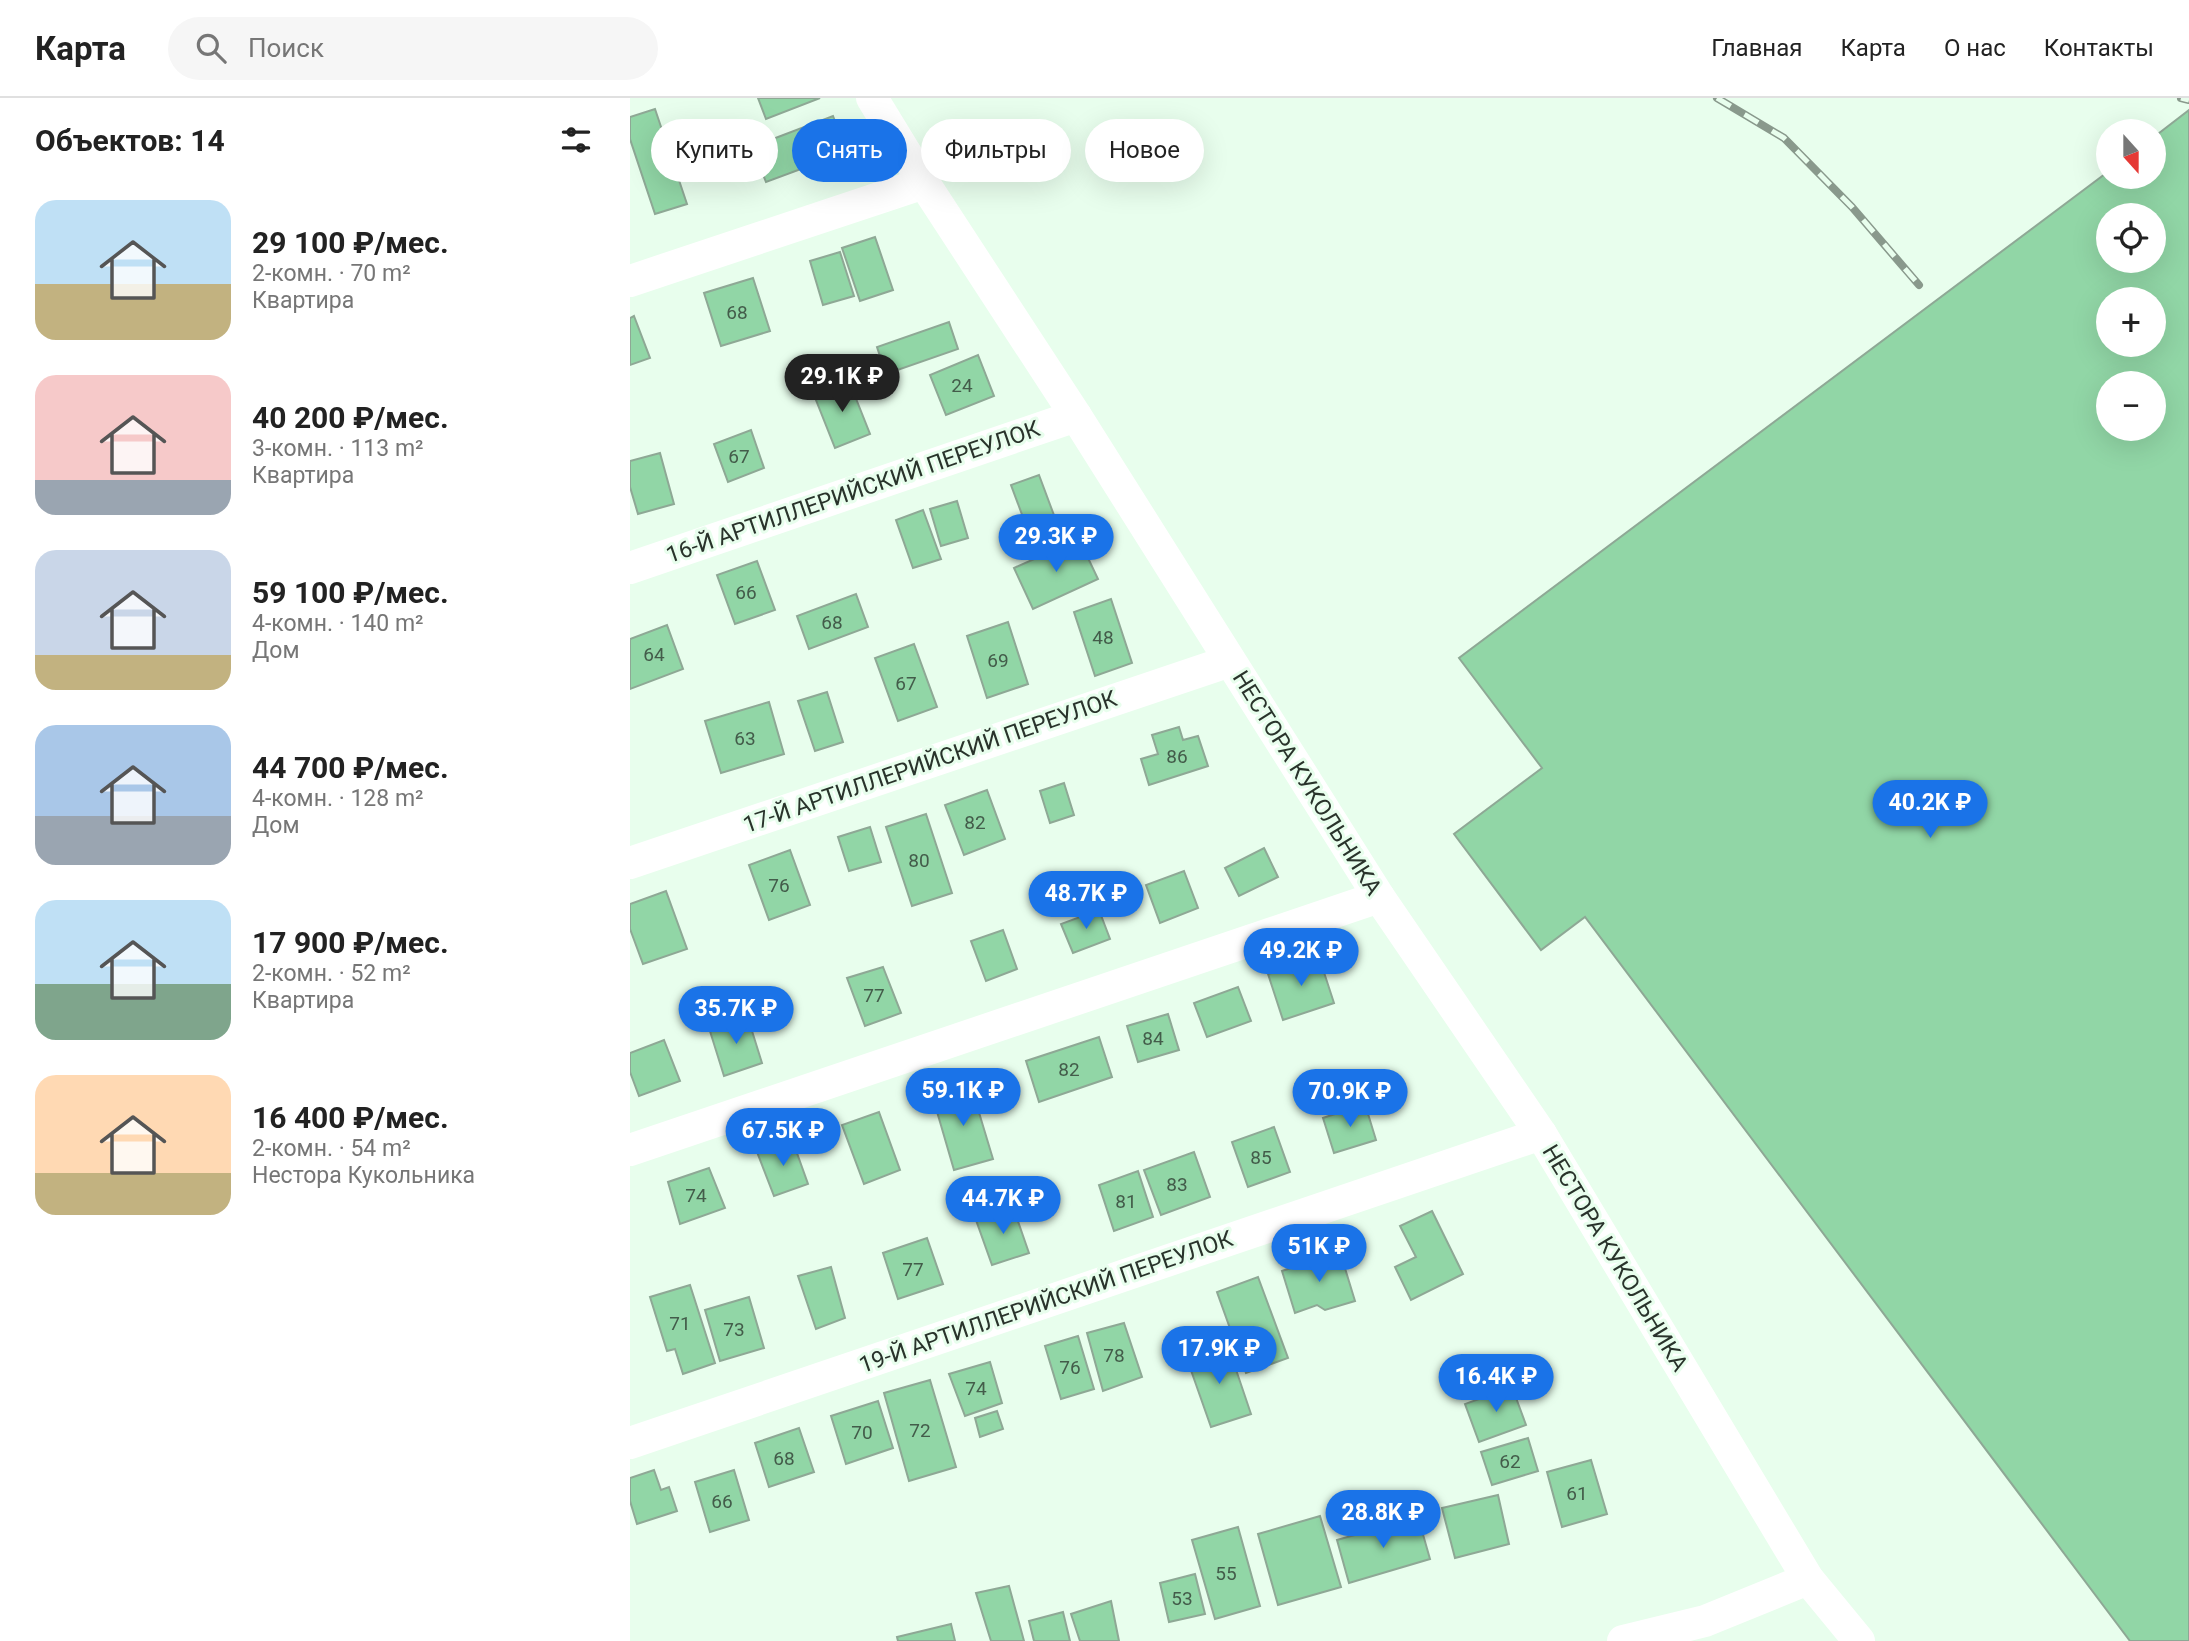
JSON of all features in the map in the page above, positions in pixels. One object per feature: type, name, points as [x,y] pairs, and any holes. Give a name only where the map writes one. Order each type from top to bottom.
[{"type":"street","name":"НЕСТОРА КУКОЛЬНИКА","points":[[872,98],[1379,897],[1541,1134],[1808,1579],[1859,1641]]},
{"type":"street","points":[[630,281],[924,183]]},
{"type":"street","name":"16-Й АРТИЛЛЕРИЙСКИЙ ПЕРЕУЛОК","points":[[630,568],[1076,416]]},
{"type":"street","name":"17-Й АРТИЛЛЕРИЙСКИЙ ПЕРЕУЛОК","points":[[630,863],[1230,661]]},
{"type":"street","points":[[630,1150],[1379,897]]},
{"type":"street","name":"19-Й АРТИЛЛЕРИЙСКИЙ ПЕРЕУЛОК","points":[[630,1443],[1541,1134]]},
{"type":"street","points":[[1623,1641],[1705,1621],[1808,1579]]},
{"type":"building","points":[[758,98],[820,98],[766,119]]},
{"type":"building","points":[[655,109],[658,119],[651,119],[651,182],[680,182],[687,204],[655,214],[630,139],[630,117]]},
{"type":"building","points":[[2189,110],[2189,1641],[2130,1641],[1585,917],[1541,950],[1454,834],[1542,768],[1459,658],[2096,181],[2096,189],[2166,189],[2166,128]]},
{"type":"building","points":[[792,132],[792,172],[778,178],[778,137]]},
{"type":"building","points":[[875,237],[893,290],[860,301],[842,248]]},
{"type":"building","points":[[840,252],[854,296],[823,305],[810,261]]},
{"type":"building","points":[[753,278],[770,331],[721,346],[704,293]]},
{"type":"building","points":[[634,316],[650,358],[630,365],[630,318]]},
{"type":"building","points":[[949,322],[958,349],[886,374],[877,347]]},
{"type":"building","points":[[978,355],[994,396],[946,415],[930,375]]},
{"type":"building","points":[[849,381],[870,434],[835,448],[814,395]]},
{"type":"building","points":[[751,430],[764,468],[728,482],[714,444]]},
{"type":"building","points":[[660,453],[674,504],[638,514],[630,487],[630,461]]},
{"type":"building","points":[[1039,475],[1058,526],[1030,536],[1011,485]]},
{"type":"building","points":[[957,501],[968,538],[941,546],[930,509]]},
{"type":"building","points":[[923,510],[941,559],[913,568],[896,520]]},
{"type":"building","points":[[1079,539],[1098,579],[1033,609],[1014,568]]},
{"type":"building","points":[[757,561],[775,610],[735,624],[717,575]]},
{"type":"building","points":[[856,594],[868,627],[809,649],[797,616]]},
{"type":"building","points":[[1111,599],[1132,663],[1095,676],[1074,612]]},
{"type":"building","points":[[1008,622],[1028,684],[987,698],[967,636]]},
{"type":"building","points":[[667,625],[683,669],[630,689],[630,639]]},
{"type":"building","points":[[914,644],[937,707],[898,721],[875,658]]},
{"type":"building","points":[[827,692],[843,742],[815,751],[798,701]]},
{"type":"building","points":[[769,702],[784,754],[721,773],[705,721]]},
{"type":"building","points":[[1179,727],[1183,740],[1198,736],[1208,766],[1149,785],[1141,759],[1158,754],[1152,735]]},
{"type":"building","points":[[1064,783],[1074,815],[1050,823],[1040,791]]},
{"type":"building","points":[[987,790],[1005,839],[964,855],[945,805]]},
{"type":"building","points":[[926,814],[952,893],[912,906],[886,827]]},
{"type":"building","points":[[870,827],[881,862],[849,871],[838,837]]},
{"type":"building","points":[[1264,848],[1278,877],[1239,896],[1225,868]]},
{"type":"building","points":[[790,850],[810,905],[769,920],[749,865]]},
{"type":"building","points":[[1184,871],[1198,908],[1160,923],[1146,885]]},
{"type":"building","points":[[666,891],[687,949],[643,964],[630,929],[630,904]]},
{"type":"building","points":[[1099,910],[1110,939],[1073,953],[1061,924]]},
{"type":"building","points":[[1003,930],[1017,969],[986,981],[971,941]]},
{"type":"building","points":[[1319,957],[1334,1003],[1283,1020],[1268,974]]},
{"type":"building","points":[[883,967],[901,1013],[865,1026],[847,978]]},
{"type":"building","points":[[1238,987],[1251,1021],[1207,1037],[1194,1003]]},
{"type":"building","points":[[1168,1014],[1179,1050],[1138,1062],[1127,1026]]},
{"type":"building","points":[[747,1015],[762,1063],[724,1076],[709,1028]]},
{"type":"building","points":[[1099,1037],[1112,1077],[1039,1102],[1026,1061]]},
{"type":"building","points":[[664,1040],[680,1081],[639,1096],[630,1072],[630,1053]]},
{"type":"building","points":[[971,1086],[993,1159],[954,1170],[933,1098]]},
{"type":"building","points":[[1365,1104],[1376,1140],[1334,1153],[1323,1118]]},
{"type":"building","points":[[879,1112],[900,1170],[864,1184],[842,1125]]},
{"type":"building","points":[[1274,1127],[1290,1172],[1248,1187],[1232,1142]]},
{"type":"building","points":[[793,1142],[808,1184],[774,1196],[757,1152]]},
{"type":"building","points":[[1194,1152],[1210,1197],[1161,1215],[1144,1170]]},
{"type":"building","points":[[709,1168],[725,1208],[680,1224],[668,1182]]},
{"type":"building","points":[[1138,1171],[1153,1217],[1114,1231],[1099,1185]]},
{"type":"building","points":[[1013,1207],[1029,1253],[992,1265],[976,1220]]},
{"type":"building","points":[[1432,1211],[1463,1274],[1411,1300],[1395,1267],[1416,1257],[1400,1226]]},
{"type":"building","points":[[927,1238],[943,1284],[898,1299],[883,1253]]},
{"type":"building","points":[[1340,1252],[1355,1301],[1325,1310],[1317,1305],[1295,1313],[1282,1271]]},
{"type":"building","points":[[831,1267],[845,1318],[816,1329],[798,1276]]},
{"type":"building","points":[[1258,1277],[1288,1358],[1246,1373],[1217,1292]]},
{"type":"building","points":[[690,1285],[715,1363],[683,1374],[675,1349],[667,1351],[650,1297]]},
{"type":"building","points":[[749,1297],[764,1348],[720,1361],[705,1310]]},
{"type":"building","points":[[1124,1323],[1142,1377],[1103,1391],[1087,1333]]},
{"type":"building","points":[[1078,1336],[1094,1389],[1061,1399],[1045,1346]]},
{"type":"building","points":[[1228,1346],[1251,1414],[1211,1427],[1187,1359]]},
{"type":"building","points":[[990,1362],[1002,1403],[965,1416],[949,1374]]},
{"type":"building","points":[[930,1380],[956,1467],[909,1481],[884,1393]]},
{"type":"building","points":[[1512,1387],[1526,1425],[1479,1442],[1465,1404]]},
{"type":"building","points":[[878,1401],[893,1448],[846,1464],[831,1416]]},
{"type":"building","points":[[997,1411],[1003,1429],[980,1437],[975,1418]]},
{"type":"building","points":[[799,1428],[814,1472],[769,1487],[755,1443]]},
{"type":"building","points":[[1528,1438],[1538,1471],[1492,1485],[1481,1452]]},
{"type":"building","points":[[1591,1460],[1607,1514],[1562,1527],[1547,1472]]},
{"type":"building","points":[[654,1470],[661,1490],[669,1487],[677,1511],[637,1524],[630,1501],[630,1478]]},
{"type":"building","points":[[734,1470],[749,1520],[710,1532],[695,1482]]},
{"type":"building","points":[[1498,1495],[1509,1544],[1455,1558],[1442,1508]]},
{"type":"building","points":[[1320,1516],[1341,1587],[1278,1605],[1258,1534]]},
{"type":"building","points":[[1418,1517],[1430,1559],[1349,1583],[1337,1540]]},
{"type":"building","points":[[1238,1527],[1260,1606],[1215,1619],[1192,1540]]},
{"type":"building","points":[[1195,1574],[1205,1614],[1169,1622],[1160,1583]]},
{"type":"building","points":[[1009,1586],[1024,1641],[991,1641],[976,1593]]},
{"type":"building","points":[[1111,1601],[1119,1641],[1080,1641],[1071,1614]]},
{"type":"building","points":[[1063,1612],[1070,1641],[1034,1641],[1029,1621]]},
{"type":"building","points":[[951,1624],[955,1641],[898,1641],[897,1637]]},
{"type":"railway","points":[[1717,98],[1784,138],[1852,207],[1919,285]]},
{"type":"railway","points":[[2181,98],[2189,100]]}]
